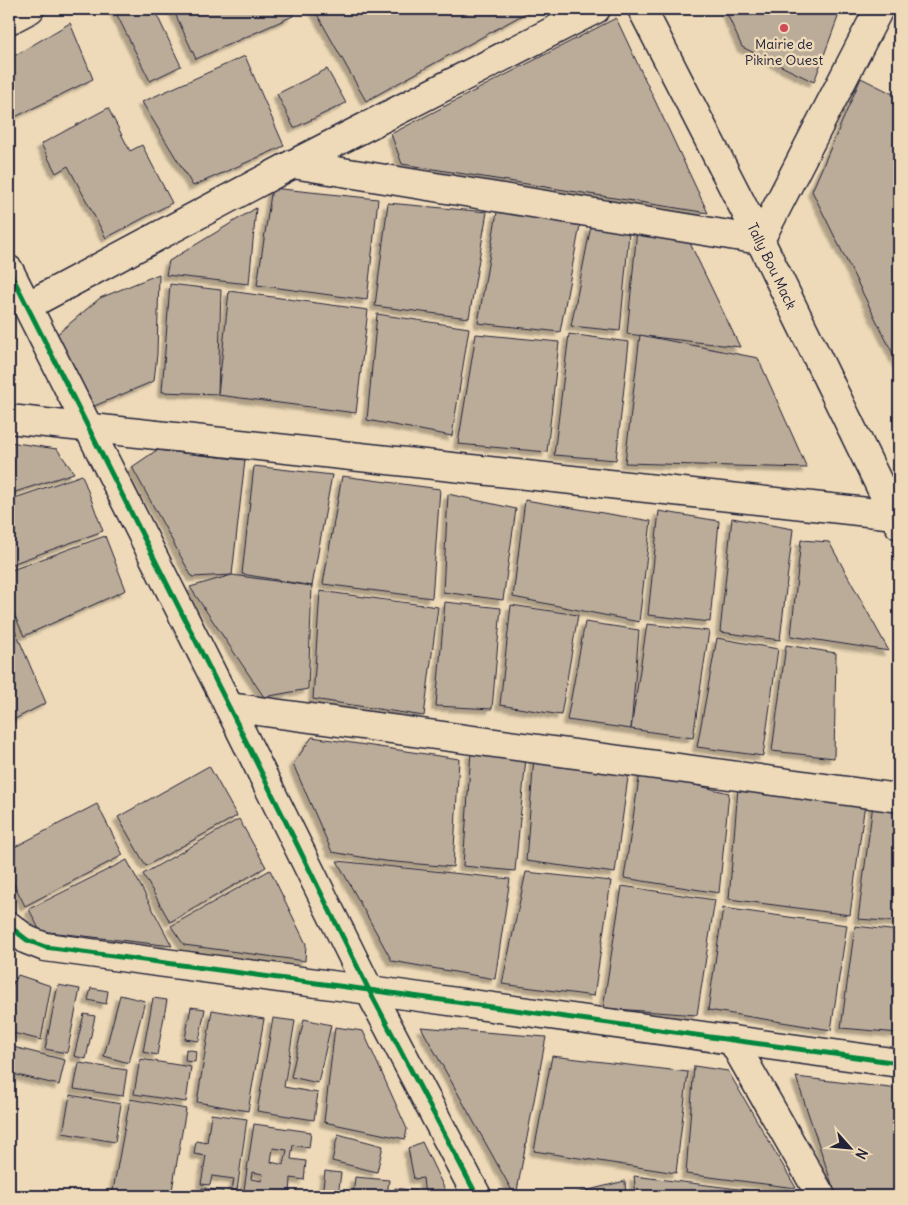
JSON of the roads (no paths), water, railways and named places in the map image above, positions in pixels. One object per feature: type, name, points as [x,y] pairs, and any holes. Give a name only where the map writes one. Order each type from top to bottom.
[{"type":"street","points":[[9,20],[30,9]]},
{"type":"street","points":[[27,306],[293,164],[596,9]]},
{"type":"street","name":"Tally Bou Mack","points":[[642,9],[898,516]]},
{"type":"street","points":[[293,164],[760,240],[879,9]]},
{"type":"street","points":[[9,270],[230,707],[369,990],[477,1196]]},
{"type":"street","points":[[9,419],[898,516]]},
{"type":"street","points":[[230,707],[899,798]]},
{"type":"street","points":[[9,926],[27,940],[45,947],[899,1063]]},
{"type":"street","points":[[732,1040],[821,1196]]},
{"type":"place","name":"Mairie de Pikine Ouest","points":[[784,28]]}]
